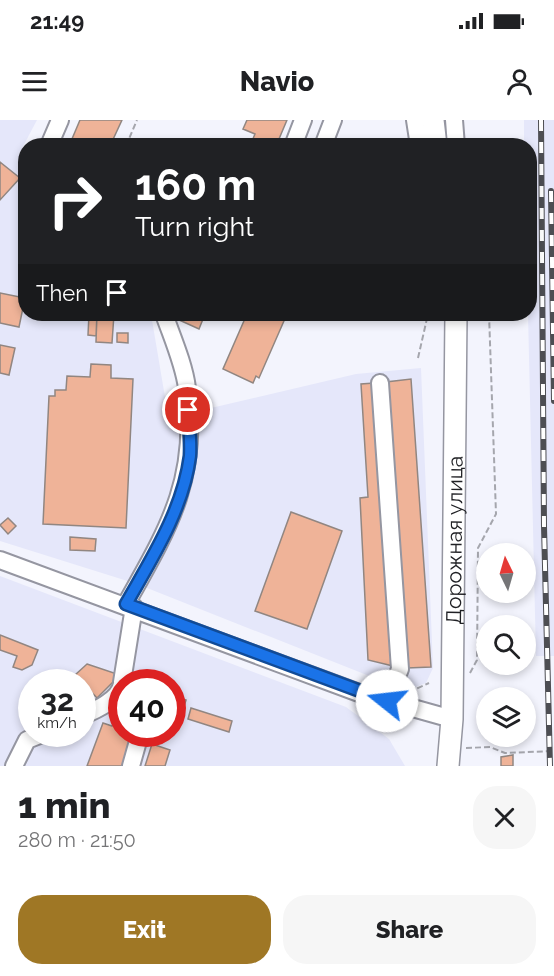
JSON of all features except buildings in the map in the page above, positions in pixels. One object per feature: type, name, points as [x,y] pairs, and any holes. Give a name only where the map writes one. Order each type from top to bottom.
[{"type":"main road","points":[[433,120],[435,138]]},
{"type":"main road","name":"Дорожная улица","points":[[448,766],[452,719],[456,321]]},
{"type":"street","points":[[52,138],[60,120]]},
{"type":"street","points":[[296,138],[303,120]]},
{"type":"street","points":[[325,138],[333,120]]},
{"type":"street","points":[[415,120],[418,138]]},
{"type":"street","points":[[454,120],[455,138]]},
{"type":"street","points":[[123,669],[130,606],[178,504],[190,456],[187,387],[166,321]]},
{"type":"street","points":[[380,383],[400,669],[387,701]]},
{"type":"street","points":[[0,560],[387,701],[452,719]]},
{"type":"street","points":[[96,711],[108,700]]},
{"type":"street","points":[[14,766],[24,747]]},
{"type":"street","points":[[131,766],[136,747]]},
{"type":"path","points":[[129,138],[137,120]]},
{"type":"path","points":[[418,358],[426,321]]},
{"type":"path","points":[[470,673],[477,660],[478,548],[496,514],[489,321]]},
{"type":"path","points":[[406,692],[418,690],[429,683]]},
{"type":"path","points":[[466,748],[490,747],[505,753],[554,751]]},
{"type":"shaded area","points":[[0,120],[37,120],[27,138],[18,138],[18,321],[152,321],[168,415],[198,411],[356,374],[421,368],[433,668],[426,683],[408,690],[392,685],[137,584],[0,541]]},
{"type":"shaded area","points":[[524,120],[554,120],[554,656],[536,656],[536,543],[533,543],[528,321],[537,321],[537,138],[524,138]]},
{"type":"shaded area","points":[[0,576],[346,707],[389,739],[405,766],[0,766]]},
{"type":"railway","points":[[541,120],[544,526],[550,766]]},
{"type":"railway","points":[[551,191],[554,401]]},
{"type":"route","points":[[188,410],[190,456],[178,504],[164,536],[126,604],[359,693],[387,701]]}]
